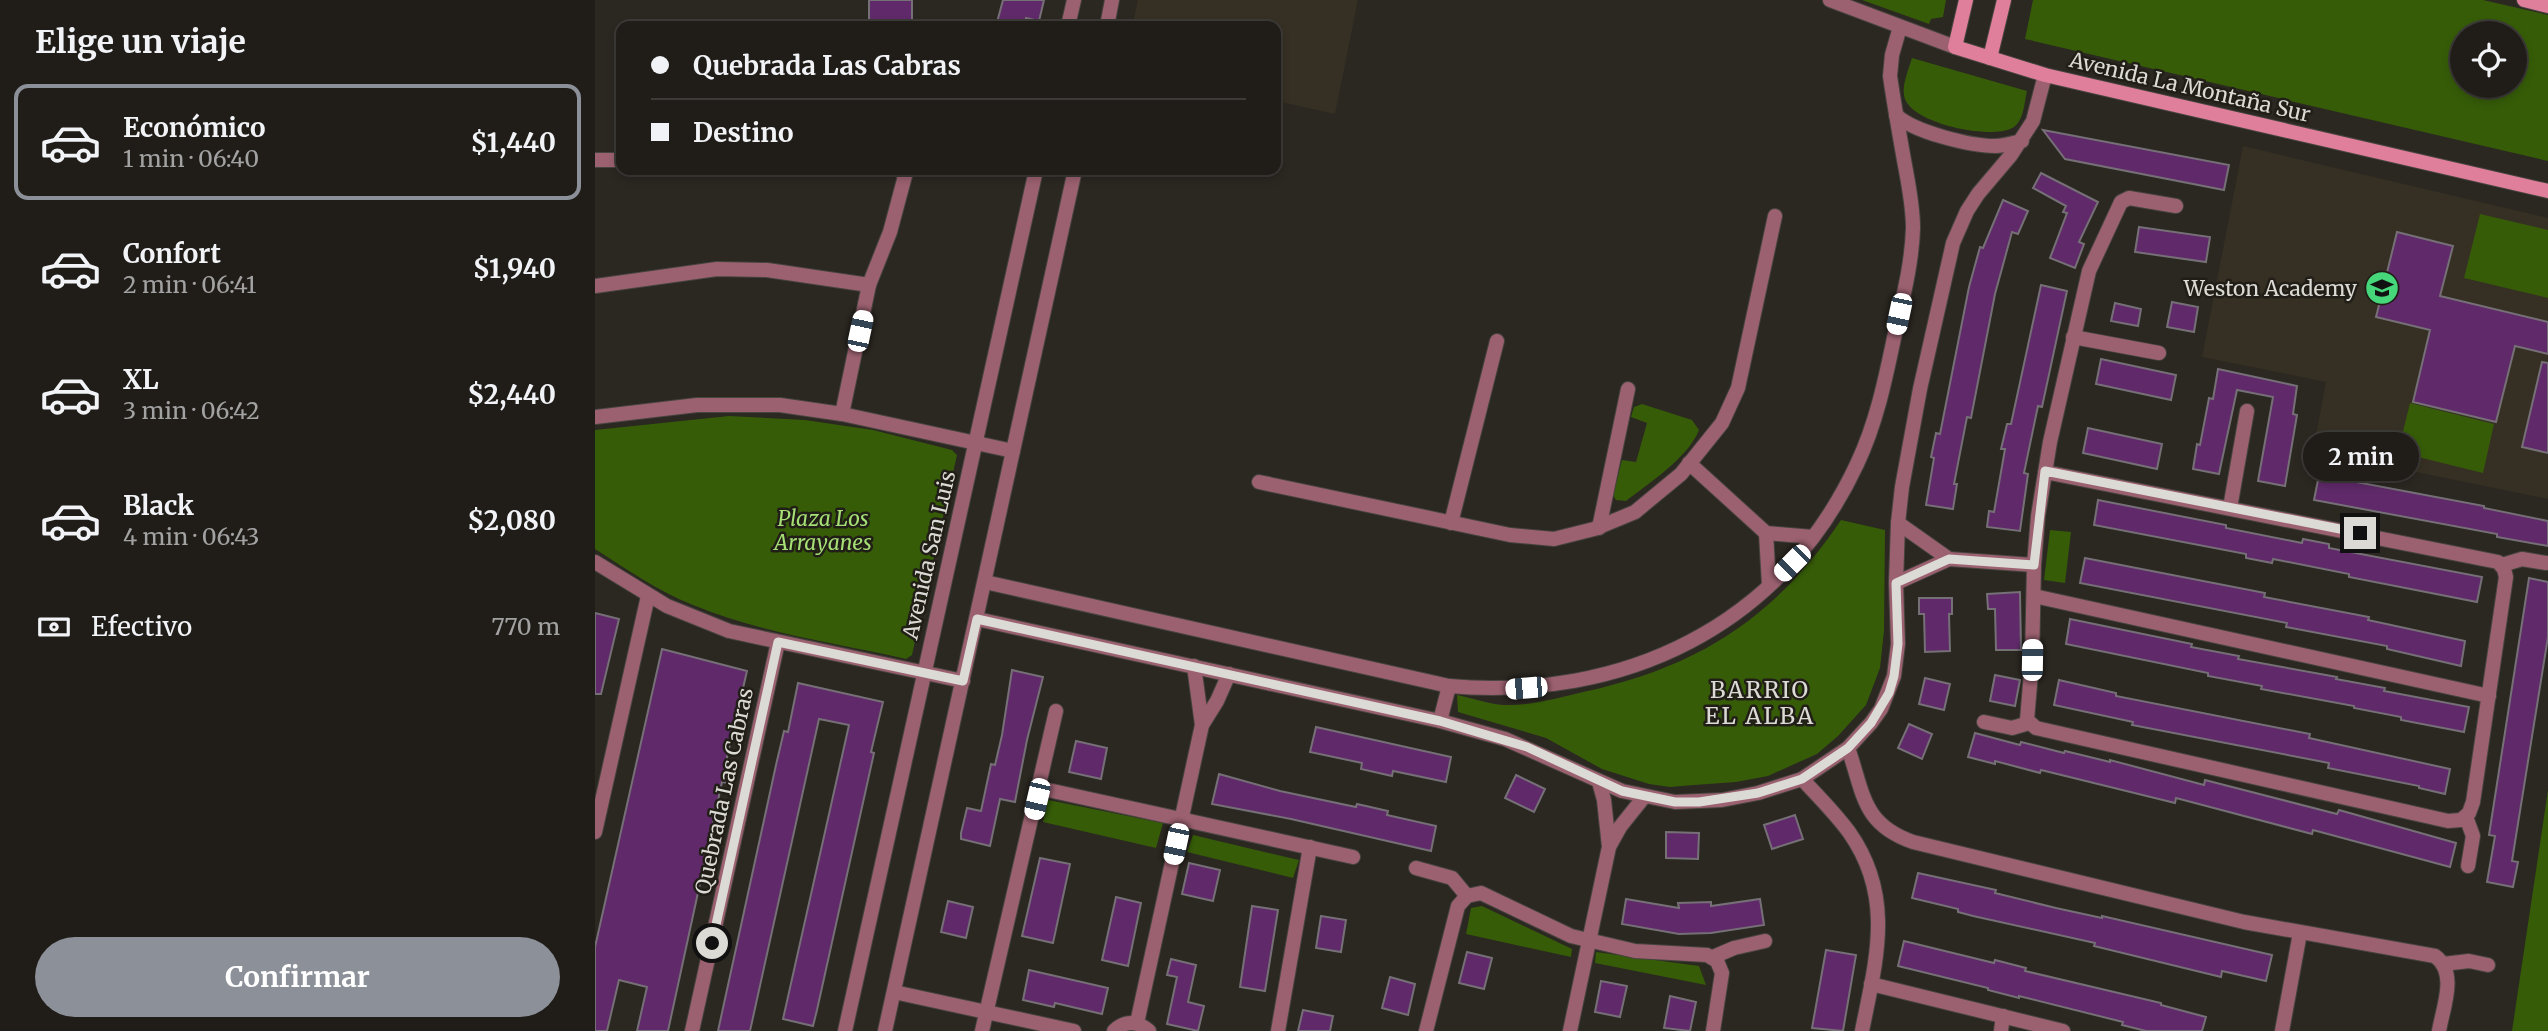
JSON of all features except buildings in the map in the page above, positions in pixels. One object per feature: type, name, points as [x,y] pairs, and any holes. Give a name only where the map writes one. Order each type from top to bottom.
[{"type":"street","points":[[1069,21],[1074,0]]},
{"type":"street","points":[[1108,21],[1112,0]]},
{"type":"street","name":"Avenida La Montaña Sur","points":[[1830,0],[1955,47],[2045,75],[2548,191]]},
{"type":"street","points":[[1955,47],[1966,0]]},
{"type":"street","points":[[1990,58],[2004,0]]},
{"type":"street","points":[[2524,0],[2548,6]]},
{"type":"street","points":[[985,582],[1449,686],[1490,689],[1541,687],[1605,676],[1637,666],[1701,637],[1726,621],[1769,585],[1813,537],[1847,483],[1868,436],[1884,387],[1912,245],[1912,205],[1890,64],[1900,27]]},
{"type":"street","points":[[977,619],[1440,721],[1516,743],[1599,782],[1644,797],[1675,802],[1722,800],[1758,793],[1802,779],[1848,748],[1881,709],[1894,676],[1898,644],[1898,523],[1920,389],[1953,243],[1978,194],[2022,141],[2033,121],[2045,75]]},
{"type":"street","points":[[1896,115],[1902,121],[1920,128],[1969,143],[1997,146],[2022,141]]},
{"type":"street","points":[[595,160],[616,160]]},
{"type":"street","points":[[842,414],[869,285],[880,262],[904,175]]},
{"type":"street","name":"Avenida San Luis","points":[[845,1031],[1036,175]]},
{"type":"street","points":[[885,1031],[1074,175]]},
{"type":"street","points":[[2029,723],[2026,711],[2032,660],[2034,565],[2045,471],[2089,271],[2121,202],[2129,198],[2176,206]]},
{"type":"street","points":[[1259,482],[1510,535],[1554,538],[1599,528],[1635,512],[1681,474],[1723,423],[1738,388],[1775,216]]},
{"type":"street","points":[[595,286],[717,269],[767,270],[869,285]]},
{"type":"street","points":[[2073,337],[2159,353]]},
{"type":"street","points":[[1451,523],[1497,341]]},
{"type":"street","points":[[1599,528],[1627,389]]},
{"type":"street","points":[[595,417],[727,404],[780,405],[842,414],[1013,451]]},
{"type":"street","points":[[2230,508],[2247,411]]},
{"type":"street","points":[[1689,463],[1766,533],[1813,537]]},
{"type":"street","points":[[2045,471],[2489,559],[2502,565],[2522,559],[2546,563]]},
{"type":"street","points":[[1898,523],[1949,559]]},
{"type":"street","points":[[1766,533],[1769,585]]},
{"type":"street","points":[[1896,583],[1949,559],[2034,565]]},
{"type":"street","points":[[595,562],[648,596],[711,625],[963,681]]},
{"type":"street","points":[[1984,722],[2012,728],[2029,723],[2041,729],[2448,821],[2461,820],[2466,817],[2473,802],[2506,577],[2502,565]]},
{"type":"street","points":[[595,832],[648,596]]},
{"type":"street","points":[[2034,596],[2489,696]]},
{"type":"street","name":"Quebrada Las Cabras","points":[[692,1031],[778,642]]},
{"type":"street","points":[[1194,666],[1202,725]]},
{"type":"street","points":[[1114,1031],[1125,1023],[1143,1027],[1181,819],[1202,725],[1229,674]]},
{"type":"street","points":[[1440,721],[1449,686]]},
{"type":"street","points":[[982,1031],[1056,711]]},
{"type":"street","points":[[1848,748],[1874,819],[1900,838],[1935,849],[2139,898],[2301,933],[2428,954],[2443,964],[2448,981],[2439,1031]]},
{"type":"street","points":[[1802,779],[1849,831],[1873,879],[1879,921],[1862,1031]]},
{"type":"street","points":[[1570,1031],[1609,846],[1604,800],[1599,782]]},
{"type":"street","points":[[1039,788],[1353,857]]},
{"type":"street","points":[[1609,846],[1644,797]]},
{"type":"street","points":[[2466,817],[2473,836],[2468,866]]},
{"type":"street","points":[[1278,1031],[1310,847]]},
{"type":"street","points":[[1416,868],[1452,878],[1467,896]]},
{"type":"street","points":[[1426,1031],[1456,912],[1467,896],[1474,893],[1488,895],[1562,933],[1589,941],[1635,951],[1713,957],[1722,973],[1713,1031]]},
{"type":"street","points":[[2282,1031],[2301,933]]},
{"type":"street","points":[[1713,957],[1734,947],[1765,941]]},
{"type":"street","points":[[2443,964],[2462,961],[2488,965]]},
{"type":"street","points":[[1871,984],[2002,1024],[2063,1031]]},
{"type":"street","points":[[894,992],[1074,1031]]},
{"type":"shaded area","points":[[1138,0],[1358,0],[1335,114],[1281,102],[1281,21],[1133,21]]},
{"type":"shaded area","name":"Weston Academy","points":[[2243,146],[2548,218],[2548,499],[2313,451],[2326,382],[2202,357]]},
{"type":"green space","points":[[1862,0],[1946,0],[1943,17],[1931,19],[1929,24]]},
{"type":"green space","points":[[2033,0],[2483,0],[2548,15],[2548,161],[2025,39]]},
{"type":"green space","points":[[1912,58],[2027,91],[2023,113],[2018,123],[1999,132],[1985,132],[1950,126],[1919,114],[1909,105],[1904,95]]},
{"type":"green space","points":[[2480,214],[2548,230],[2548,298],[2464,278]]},
{"type":"green space","points":[[2410,403],[2494,424],[2483,473],[2398,452]]},
{"type":"green space","points":[[1642,404],[1692,420],[1699,430],[1686,450],[1667,469],[1626,501],[1616,500],[1613,495],[1622,460],[1636,462],[1647,423],[1631,417],[1634,407]]},
{"type":"green space","name":"Plaza Los Arrayanes","points":[[729,416],[805,420],[873,430],[952,450],[957,455],[912,655],[906,659],[771,630],[719,615],[667,593],[595,549],[595,430]]},
{"type":"green space","points":[[1841,520],[1885,530],[1884,631],[1880,668],[1866,705],[1838,736],[1817,754],[1768,776],[1736,782],[1670,787],[1649,784],[1602,769],[1546,738],[1458,712],[1457,695],[1504,705],[1534,703],[1624,681],[1663,668],[1698,652],[1761,611],[1816,555]]},
{"type":"green space","points":[[2050,530],[2071,532],[2065,583],[2044,580]]},
{"type":"green space","points":[[2548,790],[2548,1031],[2512,1031]]},
{"type":"green space","points":[[1048,800],[1163,823],[1156,848],[1043,822]]},
{"type":"green space","points":[[1193,835],[1299,860],[1293,878],[1187,852]]},
{"type":"green space","points":[[1482,906],[1572,949],[1571,957],[1466,934],[1471,908]]},
{"type":"green space","points":[[1596,952],[1699,966],[1706,985],[1595,963]]},
{"type":"place","name":"Weston Academy","points":[[2382,288]]},
{"type":"district","name":"BARRIO EL ALBA","points":[[1760,702]]},
{"type":"route","points":[[712,943],[778,642],[963,681],[977,619],[1440,721],[1527,747],[1622,791],[1675,802],[1699,802],[1758,793],[1802,779],[1848,748],[1881,709],[1894,676],[1898,644],[1896,583],[1949,559],[2034,565],[2045,471],[2360,533]]}]
